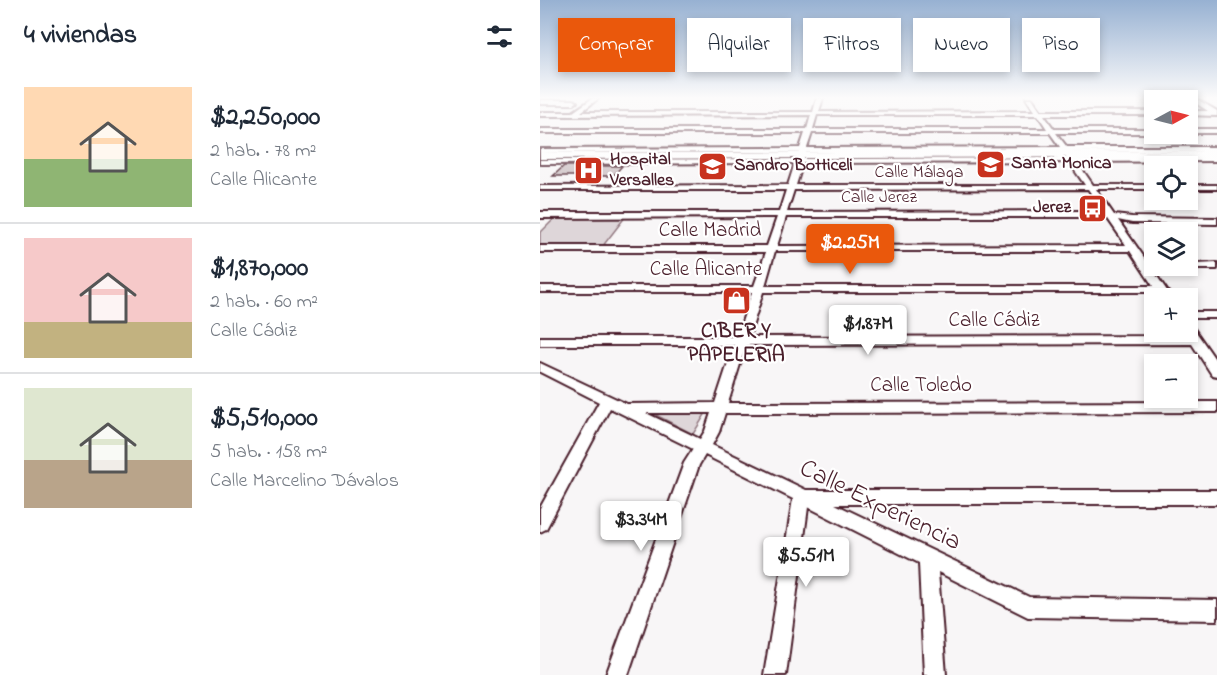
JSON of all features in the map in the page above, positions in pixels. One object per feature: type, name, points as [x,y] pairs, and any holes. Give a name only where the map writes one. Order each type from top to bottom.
[{"type":"main road","points":[[540,156],[1217,156]]},
{"type":"main road","points":[[1198,157],[1217,156]]},
{"type":"street","points":[[551,134],[556,130]]},
{"type":"street","points":[[540,131],[576,141],[565,151]]},
{"type":"street","points":[[617,675],[692,463],[712,432],[809,131]]},
{"type":"street","points":[[1051,131],[1144,265]]},
{"type":"street","points":[[551,134],[1144,131]]},
{"type":"street","points":[[1198,131],[1217,131]]},
{"type":"street","points":[[853,150],[854,133]]},
{"type":"street","points":[[1067,155],[1217,149]]},
{"type":"street","points":[[540,162],[801,155],[853,150],[1144,158]]},
{"type":"street","points":[[540,151],[801,155]]},
{"type":"street","name":"Calle Málaga","points":[[540,188],[1144,187]]},
{"type":"street","points":[[1198,187],[1217,187]]},
{"type":"street","name":"Calle Jerez","points":[[540,215],[1093,214],[1132,220],[1217,221]]},
{"type":"street","name":"Calle Madrid","points":[[540,249],[1133,249]]},
{"type":"street","points":[[1198,266],[1217,266]]},
{"type":"street","name":"Calle Alicante","points":[[540,289],[1144,294]]},
{"type":"street","points":[[1198,315],[1217,315]]},
{"type":"street","name":"Calle Cádiz","points":[[540,341],[1144,340]]},
{"type":"street","points":[[1197,342],[1217,372]]},
{"type":"street","name":"Calle Experiencia","points":[[540,367],[1028,607],[1217,610]]},
{"type":"street","points":[[540,524],[608,399]]},
{"type":"street","name":"Calle Toledo","points":[[626,408],[1217,407]]},
{"type":"street","points":[[775,675],[801,496],[1217,497]]},
{"type":"street","points":[[928,558],[935,675]]},
{"type":"shaded area","points":[[557,216],[626,216],[602,247],[540,247],[540,233]]},
{"type":"shaded area","points":[[706,413],[693,434],[654,414]]},
{"type":"building","name":"Hospital Versalles","points":[[564,166],[622,166],[613,176],[553,176]]},
{"type":"place","name":"Santa Monica","points":[[990,164]]},
{"type":"place","name":"Sandro Botticeli","points":[[713,166]]},
{"type":"place","name":"Hospital Versalles","points":[[589,170]]},
{"type":"place","name":"Jerez","points":[[1092,208]]},
{"type":"place","name":"CIBER Y PAPELERIA","points":[[736,301]]}]
